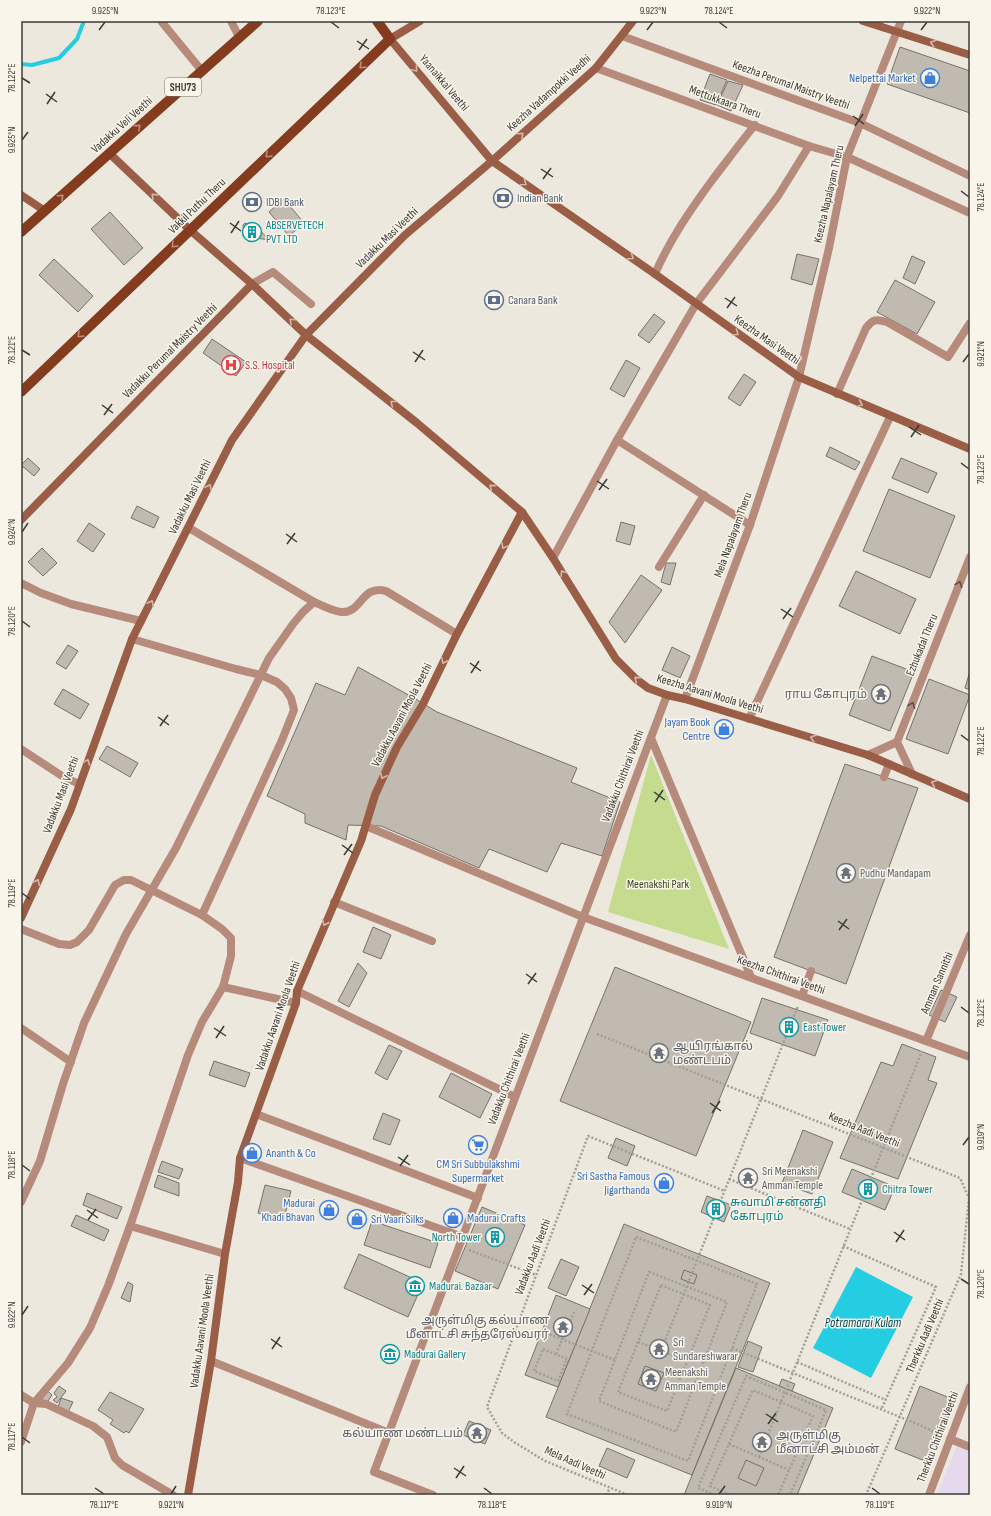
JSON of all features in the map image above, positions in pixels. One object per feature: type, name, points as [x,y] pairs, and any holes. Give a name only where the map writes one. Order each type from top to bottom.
[{"type":"main road","name":"Vadakku Veli Veethi","points":[[21,232],[258,21]]},
{"type":"main road","name":"Yaanaikkal Veethi","points":[[377,21],[492,161]]},
{"type":"main road","points":[[390,38],[420,21]]},
{"type":"main road","name":"Keezha Vadampokki Veedhi","points":[[492,161],[596,68],[633,21]]},
{"type":"main road","points":[[863,21],[970,55]]},
{"type":"main road","name":"Vakkil Puthu Theru","points":[[21,392],[390,38]]},
{"type":"main road","name":"Keezha Aavani Moola Veethi","points":[[109,153],[190,230],[252,284],[306,335],[417,423],[522,512],[553,558],[616,659],[636,679],[648,688],[667,695],[685,699],[868,755],[970,799]]},
{"type":"main road","name":"Keezha Masi Veethi","points":[[492,161],[799,377],[890,417],[970,449]]},
{"type":"main road","name":"Vadakku Masi Veethi","points":[[21,918],[71,809],[132,639],[232,440],[306,335],[406,234],[492,161]]},
{"type":"main road","points":[[21,195],[45,211]]},
{"type":"main road","name":"Vadakku Perumal Maistry Veethi","points":[[21,520],[252,284]]},
{"type":"main road","name":"Vadakku Aavani Moola Veethi","points":[[188,1495],[211,1361],[225,1254],[238,1182],[240,1158],[296,1004],[297,991],[361,840],[375,795],[397,747],[423,704],[457,634],[522,512]]},
{"type":"street","points":[[161,21],[202,71]]},
{"type":"street","points":[[231,21],[239,37]]},
{"type":"street","name":"Keezha Napalayam Theru","points":[[799,377],[829,248],[847,157],[901,21]]},
{"type":"street","name":"Keezha Perumal Maistry Veethi","points":[[622,36],[860,123],[970,176]]},
{"type":"street","name":"Mettukkaara Theru","points":[[596,68],[810,146],[847,157],[970,213]]},
{"type":"street","points":[[654,274],[664,252],[679,226],[755,125]]},
{"type":"street","points":[[553,558],[618,440],[696,304],[778,196],[810,146]]},
{"type":"street","points":[[252,284],[273,272],[311,304]]},
{"type":"street","points":[[836,394],[863,335],[872,320],[878,319],[887,322],[948,357],[970,323]]},
{"type":"street","name":"Mela Napalayam Theru","points":[[685,699],[750,525],[799,377]]},
{"type":"street","points":[[749,719],[890,417]]},
{"type":"street","points":[[618,440],[750,525]]},
{"type":"street","points":[[659,566],[704,495]]},
{"type":"street","points":[[189,528],[314,602],[335,611],[348,612],[355,608],[368,594],[376,589],[380,589],[386,591],[457,634]]},
{"type":"street","name":"Ezhukadal Theru","points":[[897,742],[970,557]]},
{"type":"street","points":[[21,583],[41,593],[71,604],[142,621]]},
{"type":"street","points":[[21,1202],[40,1161],[84,1023],[107,972],[126,934],[182,834],[269,658],[292,624],[314,602]]},
{"type":"street","points":[[132,639],[261,675],[277,682],[285,689],[291,698],[294,710],[202,915]]},
{"type":"street","name":"Vadakku Chithirai Veethi","points":[[433,1495],[374,1472],[667,695]]},
{"type":"street","points":[[650,738],[751,977]]},
{"type":"street","points":[[868,755],[897,742],[912,774]]},
{"type":"street","points":[[21,748],[62,776],[79,784]]},
{"type":"street","points":[[884,777],[889,764]]},
{"type":"street","name":"Keezha Chithirai Veethi","points":[[366,826],[583,917],[970,1057]]},
{"type":"street","points":[[21,929],[59,944],[70,945],[77,942],[89,930],[115,885],[120,881],[131,880],[202,915],[222,929],[231,938],[231,956],[223,987],[202,1022],[188,1055],[108,1286],[90,1328],[68,1362],[34,1403],[21,1442]]},
{"type":"street","points":[[334,902],[432,941]]},
{"type":"street","name":"Amman Sannithi","points":[[926,1041],[970,935]]},
{"type":"street","points":[[802,996],[811,971]]},
{"type":"street","points":[[223,987],[296,1004]]},
{"type":"street","points":[[297,991],[515,1097]]},
{"type":"street","points":[[21,1028],[71,1062]]},
{"type":"street","points":[[256,1114],[478,1198]]},
{"type":"street","points":[[240,1158],[463,1237]]},
{"type":"street","points":[[130,1226],[225,1254]]},
{"type":"street","points":[[211,1361],[389,1433]]},
{"type":"street","name":"Therkku Chithirai Veethi","points":[[929,1495],[970,1387]]},
{"type":"street","points":[[21,1395],[34,1403],[46,1404],[93,1426],[107,1437],[115,1458],[122,1465],[173,1495]]},
{"type":"street","points":[[950,1439],[970,1447]]},
{"type":"path","points":[[661,1351],[802,996]]},
{"type":"path","name":"Keezha Aadi Veethi","points":[[597,1034],[960,1178]]},
{"type":"path","points":[[759,1456],[926,1041]]},
{"type":"path","name":"Vadakku Aadi Veethi","points":[[487,1406],[588,1136],[725,1190]]},
{"type":"path","name":"Therkku Aadi Veethi","points":[[866,1495],[961,1274],[969,1198],[960,1178]]},
{"type":"path","points":[[729,1180],[850,1229]]},
{"type":"path","points":[[636,1237],[697,1261],[757,1284],[688,1461],[567,1414],[636,1237]]},
{"type":"path","points":[[459,1246],[536,1276]]},
{"type":"path","points":[[843,1246],[936,1287],[881,1410]]},
{"type":"path","points":[[649,1272],[687,1286],[727,1302],[676,1432],[598,1401],[649,1272]]},
{"type":"path","points":[[661,1285],[710,1305],[667,1411],[618,1392],[638,1342],[661,1285]]},
{"type":"path","points":[[556,1354],[575,1310]]},
{"type":"path","points":[[546,1333],[615,1360]]},
{"type":"path","points":[[638,1342],[687,1361]]},
{"type":"path","points":[[732,1348],[950,1439]]},
{"type":"path","points":[[543,1349],[556,1354],[567,1359],[558,1381],[534,1371],[543,1349]]},
{"type":"path","points":[[797,1362],[886,1400]]},
{"type":"path","points":[[715,1495],[698,1488],[746,1376],[826,1410],[790,1495]]},
{"type":"path","points":[[730,1495],[710,1486],[753,1390],[813,1416],[778,1495]]},
{"type":"path","name":"Mela Aadi Veethi","points":[[487,1406],[502,1433],[514,1442],[545,1461],[628,1495]]},
{"type":"path","points":[[729,1444],[789,1470]]},
{"type":"path","points":[[606,1495],[610,1488]]},
{"type":"shaded area","points":[[958,1443],[970,1449],[970,1495],[937,1495]]},
{"type":"green space","name":"Meenakshi Park","points":[[651,755],[729,949],[608,912]]},
{"type":"water","name":"Potramarai Kulam","points":[[856,1267],[913,1297],[871,1378],[813,1348]]},
{"type":"building","name":"Nelpettai Market","points":[[900,47],[970,71],[970,113],[887,84]]},
{"type":"building","points":[[710,74],[727,80],[716,105],[700,100]]},
{"type":"building","points":[[728,81],[743,85],[731,111],[717,105]]},
{"type":"building","points":[[284,199],[304,223],[289,236],[269,212]]},
{"type":"building","points":[[110,212],[143,248],[124,265],[91,229]]},
{"type":"building","name":"ABSERVETECH PVT LTD","points":[[245,223],[258,228],[269,240],[244,236],[243,225]]},
{"type":"building","points":[[797,254],[819,259],[812,285],[791,279]]},
{"type":"building","points":[[912,256],[925,262],[915,284],[903,278]]},
{"type":"building","points":[[54,259],[93,296],[78,312],[39,275]]},
{"type":"building","points":[[895,280],[935,302],[917,334],[877,312]]},
{"type":"building","points":[[654,314],[665,322],[649,343],[638,335]]},
{"type":"building","points":[[212,339],[246,362],[236,376],[203,353]]},
{"type":"building","points":[[626,360],[640,368],[624,397],[610,389]]},
{"type":"building","points":[[744,374],[756,382],[740,406],[728,398]]},
{"type":"building","points":[[830,447],[860,462],[855,470],[826,456]]},
{"type":"building","points":[[28,458],[40,469],[34,476],[21,465]]},
{"type":"building","points":[[901,458],[937,473],[928,493],[892,478]]},
{"type":"building","points":[[889,489],[955,516],[930,578],[863,551]]},
{"type":"building","points":[[137,506],[159,517],[154,528],[131,518]]},
{"type":"building","points":[[621,522],[635,526],[630,545],[616,541]]},
{"type":"building","points":[[89,523],[105,534],[93,552],[77,541]]},
{"type":"building","points":[[42,548],[57,563],[43,576],[28,562]]},
{"type":"building","points":[[666,563],[676,563],[670,585],[661,582]]},
{"type":"building","points":[[856,571],[916,599],[900,634],[839,606]]},
{"type":"building","points":[[641,575],[662,590],[625,643],[609,622]]},
{"type":"building","points":[[68,645],[78,651],[66,669],[56,663]]},
{"type":"building","points":[[672,647],[690,656],[680,678],[662,670]]},
{"type":"building","name":"ராய கோபுரம்","points":[[872,656],[914,672],[890,731],[849,715]]},
{"type":"building","points":[[358,667],[437,712],[577,768],[571,782],[620,802],[602,856],[561,843],[547,872],[489,849],[479,868],[381,826],[348,825],[346,840],[305,823],[305,814],[267,796],[316,683],[345,695]]},
{"type":"building","points":[[970,671],[970,690],[965,688]]},
{"type":"building","points":[[929,679],[970,695],[948,754],[906,739]]},
{"type":"building","points":[[63,689],[89,704],[80,719],[54,704]]},
{"type":"building","points":[[107,746],[138,763],[130,777],[99,759]]},
{"type":"building","name":"Pudhu Mandapam","points":[[845,764],[918,788],[846,984],[774,957]]},
{"type":"building","points":[[373,927],[391,935],[381,959],[363,952]]},
{"type":"building","points":[[358,963],[367,973],[349,1007],[338,1001]]},
{"type":"building","name":"ஆயிரங்கால் மண்டபம்","points":[[615,967],[751,1022],[696,1156],[560,1101]]},
{"type":"building","points":[[941,990],[957,997],[945,1022],[929,1015]]},
{"type":"building","name":"East Tower","points":[[762,998],[828,1020],[815,1056],[750,1033]]},
{"type":"building","points":[[902,1044],[936,1057],[928,1080],[937,1083],[898,1179],[840,1158],[881,1062],[893,1066]]},
{"type":"building","points":[[389,1045],[402,1051],[387,1080],[375,1073]]},
{"type":"building","points":[[214,1061],[250,1073],[245,1087],[209,1075]]},
{"type":"building","points":[[451,1073],[492,1094],[480,1118],[439,1097]]},
{"type":"building","points":[[383,1113],[400,1120],[390,1145],[373,1139]]},
{"type":"building","points":[[803,1130],[833,1142],[812,1194],[782,1183]]},
{"type":"building","points":[[616,1138],[635,1146],[627,1166],[608,1158]]},
{"type":"building","points":[[162,1161],[183,1169],[179,1179],[158,1172]]},
{"type":"building","name":"Chitra Tower","points":[[852,1169],[895,1187],[885,1210],[842,1192]]},
{"type":"building","points":[[158,1175],[179,1183],[179,1196],[154,1187]]},
{"type":"building","points":[[265,1185],[291,1191],[284,1219],[258,1213]]},
{"type":"building","points":[[87,1193],[122,1207],[117,1219],[83,1205]]},
{"type":"building","name":"சுவாமி சன்னதி கோபுரம்","points":[[707,1196],[731,1205],[724,1222],[701,1212]]},
{"type":"building","name":"North Tower","points":[[482,1207],[525,1225],[498,1289],[455,1271]]},
{"type":"building","points":[[76,1215],[109,1230],[104,1241],[71,1226]]},
{"type":"building","points":[[372,1221],[438,1243],[430,1268],[364,1245]]},
{"type":"building","name":"Sri Sundareshwarar","points":[[624,1224],[770,1283],[692,1475],[546,1417]]},
{"type":"building","points":[[359,1254],[423,1283],[408,1317],[344,1288]]},
{"type":"building","points":[[561,1259],[579,1267],[566,1296],[548,1288]]},
{"type":"building","points":[[684,1270],[697,1275],[694,1284],[681,1279]]},
{"type":"building","points":[[128,1282],[133,1285],[130,1302],[121,1298]]},
{"type":"building","name":"அருள்மிகு கல்யாண மீனாட்சி சுந்தரேஸ்வரர்","points":[[556,1295],[590,1309],[558,1387],[525,1375]]},
{"type":"building","points":[[748,1341],[762,1347],[753,1372],[738,1367]]},
{"type":"building","name":"Meenakshi Amman Temple","points":[[645,1366],[664,1373],[656,1391],[638,1384]]},
{"type":"building","name":"அருள்மிகு மீனாட்சி அம்மன்","points":[[736,1368],[833,1408],[797,1495],[684,1495]]},
{"type":"building","points":[[782,1379],[795,1384],[792,1391],[779,1386]]},
{"type":"building","points":[[59,1386],[66,1391],[57,1403],[53,1400],[57,1397],[54,1393]]},
{"type":"building","points":[[920,1386],[955,1400],[930,1463],[895,1449]]},
{"type":"building","points":[[47,1390],[52,1395],[46,1404],[41,1398]]},
{"type":"building","points":[[110,1392],[144,1409],[129,1433],[126,1431],[124,1433],[110,1424],[113,1420],[98,1410]]},
{"type":"building","points":[[61,1398],[73,1402],[67,1414],[57,1410]]},
{"type":"building","name":"கல்யாண மண்டபம்","points":[[469,1421],[491,1430],[485,1444],[463,1435]]},
{"type":"building","points":[[607,1448],[635,1460],[627,1478],[599,1466]]},
{"type":"building","points":[[746,1460],[764,1468],[756,1486],[738,1478]]},
{"type":"waterway","points":[[21,64],[32,65],[59,58],[77,39],[84,21]]},
{"type":"place","name":"Nelpettai Market","points":[[930,78]]},
{"type":"place","name":"Indian Bank","points":[[503,198]]},
{"type":"place","name":"IDBI Bank","points":[[252,202]]},
{"type":"place","name":"ABSERVETECH PVT LTD","points":[[252,232]]},
{"type":"place","name":"Canara Bank","points":[[494,300]]},
{"type":"place","name":"S.S. Hospital","points":[[231,365]]},
{"type":"place","name":"ராய கோபுரம்","points":[[881,694]]},
{"type":"place","name":"Jayam Book Centre","points":[[724,729]]},
{"type":"place","name":"Pudhu Mandapam","points":[[846,873]]},
{"type":"place","name":"East Tower","points":[[789,1027]]},
{"type":"place","name":"ஆயிரங்கால் மண்டபம்","points":[[659,1053]]},
{"type":"place","name":"CM Sri Subbulakshmi Supermarket","points":[[478,1145]]},
{"type":"place","name":"Ananth & Co","points":[[252,1153]]},
{"type":"place","name":"Sri Meenakshi Amman Temple","points":[[748,1178]]},
{"type":"place","name":"Sri Sastha Famous Jigarthanda","points":[[664,1183]]},
{"type":"place","name":"Chitra Tower","points":[[868,1189]]},
{"type":"place","name":"சுவாமி சன்னதி கோபுரம்","points":[[716,1209]]},
{"type":"place","name":"Madurai Khadi Bhavan","points":[[329,1210]]},
{"type":"place","name":"Madurai Crafts","points":[[453,1218]]},
{"type":"place","name":"Sri Vaari Silks","points":[[357,1219]]},
{"type":"place","name":"North Tower","points":[[495,1237]]},
{"type":"place","name":"Madurai. Bazaar","points":[[415,1286]]},
{"type":"place","name":"அருள்மிகு கல்யாண மீனாட்சி சுந்தரேஸ்வரர்","points":[[563,1327]]},
{"type":"place","name":"Sri Sundareshwarar","points":[[659,1349]]},
{"type":"place","name":"Madurai Gallery","points":[[390,1354]]},
{"type":"place","name":"Meenakshi Amman Temple","points":[[651,1379]]},
{"type":"place","name":"கல்யாண மண்டபம்","points":[[477,1433]]},
{"type":"place","name":"அருள்மிகு மீனாட்சி அம்மன்","points":[[762,1442]]}]
